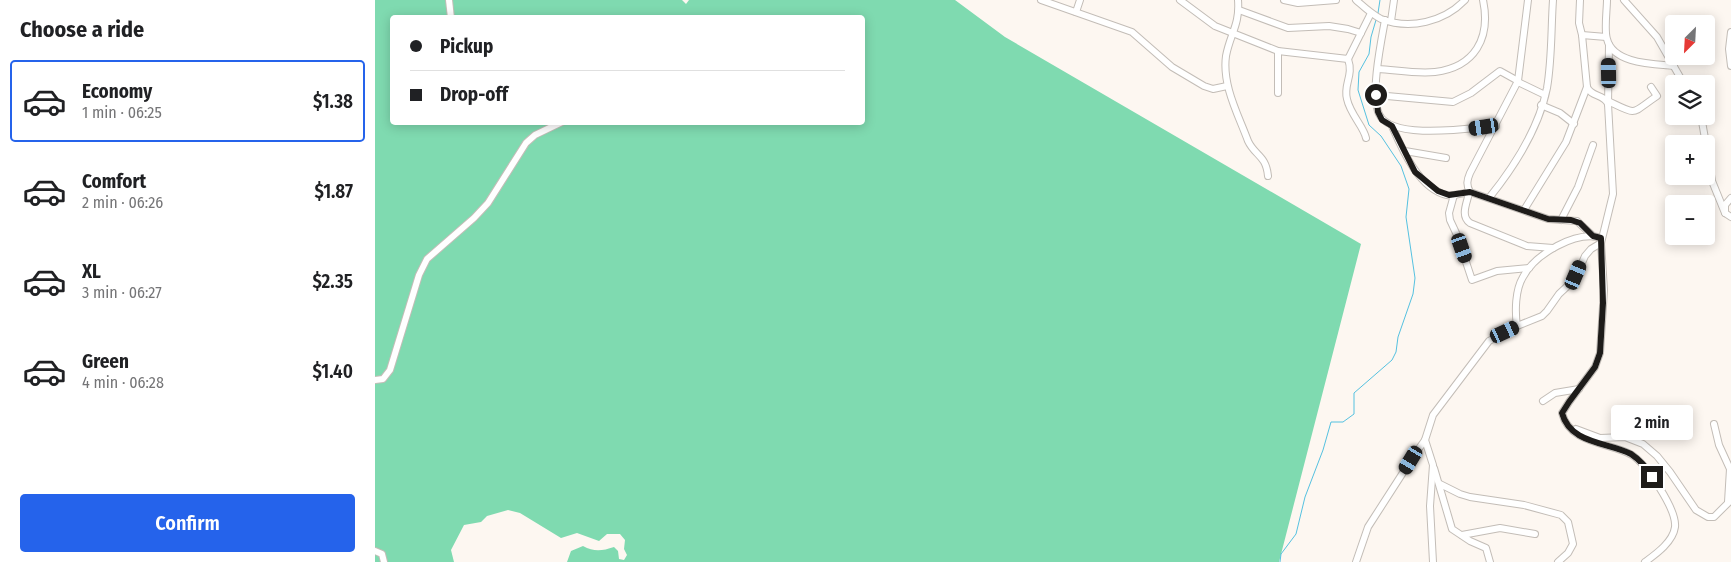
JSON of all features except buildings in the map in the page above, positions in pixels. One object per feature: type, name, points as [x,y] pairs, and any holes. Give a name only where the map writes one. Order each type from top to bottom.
[{"type":"street","points":[[449,0],[451,15]]},
{"type":"street","points":[[1041,0],[1132,32],[1172,67],[1203,86],[1213,89],[1227,86]]},
{"type":"street","points":[[1076,12],[1081,0]]},
{"type":"street","points":[[1180,0],[1209,23],[1278,51],[1348,59]]},
{"type":"street","points":[[1238,0],[1238,21],[1226,57],[1225,74],[1227,86],[1250,146],[1262,156],[1268,176]]},
{"type":"street","points":[[1284,0],[1298,3],[1336,0]]},
{"type":"street","points":[[1356,0],[1371,13],[1386,20],[1424,23],[1441,18],[1456,9],[1465,0]]},
{"type":"street","points":[[1394,0],[1386,20],[1378,69],[1376,95],[1378,112],[1382,120],[1401,129],[1453,130],[1496,126]]},
{"type":"street","points":[[1455,0],[1456,9]]},
{"type":"street","points":[[1378,69],[1433,72],[1454,67],[1471,58],[1483,37],[1485,12],[1483,0]]},
{"type":"street","points":[[1528,0],[1518,81],[1467,180],[1470,192],[1464,214],[1466,220],[1470,223],[1527,246],[1553,248]]},
{"type":"street","points":[[1489,198],[1521,155],[1545,95],[1549,69],[1553,0]]},
{"type":"street","points":[[1524,210],[1551,169],[1575,124],[1587,87],[1579,23],[1580,0]]},
{"type":"street","points":[[1607,0],[1608,102],[1613,194],[1610,212],[1601,241],[1603,297],[1600,353],[1595,367],[1562,413],[1570,427],[1590,441],[1623,451],[1636,458],[1649,472],[1663,494],[1674,519],[1675,529],[1663,548],[1645,562]]},
{"type":"street","points":[[1624,0],[1657,37],[1679,75]]},
{"type":"street","points":[[1239,10],[1284,27],[1315,28],[1329,26],[1361,33]]},
{"type":"street","points":[[1366,138],[1350,110],[1346,91],[1351,74],[1348,59],[1371,13]]},
{"type":"street","points":[[1731,32],[1729,49],[1731,66]]},
{"type":"street","points":[[1582,35],[1607,40],[1619,53],[1633,62],[1674,66]]},
{"type":"street","points":[[1278,51],[1278,93]]},
{"type":"street","points":[[1376,95],[1453,102],[1471,93],[1500,72],[1545,95]]},
{"type":"street","points":[[1587,87],[1590,92],[1632,112],[1638,111],[1657,96],[1651,88]]},
{"type":"street","points":[[1541,105],[1561,113],[1575,124]]},
{"type":"street","points":[[375,380],[383,380],[391,370],[419,274],[427,259],[474,218],[488,203],[526,143],[535,134],[555,125]]},
{"type":"street","points":[[1392,126],[1419,177],[1438,191],[1446,194],[1470,192],[1548,219],[1577,221],[1601,241]]},
{"type":"street","points":[[1561,220],[1578,187],[1593,145]]},
{"type":"street","points":[[1405,151],[1446,158]]},
{"type":"street","points":[[1714,185],[1728,215]]},
{"type":"street","points":[[1454,194],[1449,213],[1450,220],[1472,280],[1497,271],[1529,268]]},
{"type":"street","points":[[1728,215],[1726,203],[1731,198]]},
{"type":"street","points":[[1517,326],[1516,311],[1520,285],[1522,278],[1529,268],[1560,243],[1593,236]]},
{"type":"street","points":[[1356,562],[1363,540],[1372,522],[1425,440],[1435,411],[1483,348],[1498,335],[1542,316],[1559,294],[1575,279],[1585,256],[1601,241]]},
{"type":"street","points":[[1543,401],[1555,392],[1579,389]]},
{"type":"street","points":[[1570,427],[1600,438],[1625,437],[1643,444],[1657,456],[1681,486],[1696,510],[1703,515],[1714,517],[1729,501],[1730,469],[1719,445],[1713,424]]},
{"type":"street","points":[[1425,440],[1440,484],[1450,526],[1454,531],[1470,541],[1486,548],[1490,562]]},
{"type":"street","points":[[1433,465],[1430,506],[1433,562]]},
{"type":"street","points":[[1440,484],[1470,497],[1524,505],[1561,515],[1568,522],[1573,544],[1558,562]]},
{"type":"street","points":[[1462,535],[1500,528],[1535,534]]},
{"type":"street","points":[[375,551],[382,554],[384,562]]},
{"type":"green space","points":[[375,0],[682,0],[686,4],[689,0],[955,0],[1005,37],[1361,244],[1279,562],[567,562],[571,551],[583,546],[598,550],[614,547],[618,551],[619,559],[624,560],[627,555],[624,549],[625,540],[620,534],[607,534],[599,541],[577,533],[561,538],[520,513],[508,510],[487,516],[481,522],[464,525],[451,550],[454,562],[375,562]]},
{"type":"waterway","points":[[1378,13],[1380,0]]},
{"type":"waterway","points":[[1280,562],[1281,554],[1296,534],[1305,497],[1323,450],[1331,422],[1343,422],[1354,414],[1354,393],[1392,360],[1413,294],[1415,278],[1406,217],[1409,189],[1401,166],[1381,136],[1369,125],[1358,90],[1359,72],[1369,54],[1376,20]]},
{"type":"route","points":[[1376,95],[1378,112],[1382,120],[1392,126],[1415,172],[1438,191],[1449,195],[1470,192],[1548,219],[1577,221],[1593,236],[1601,238],[1603,303],[1600,353],[1595,367],[1564,409],[1562,413],[1563,418],[1570,427],[1590,441],[1630,454],[1641,462],[1652,477]]}]
